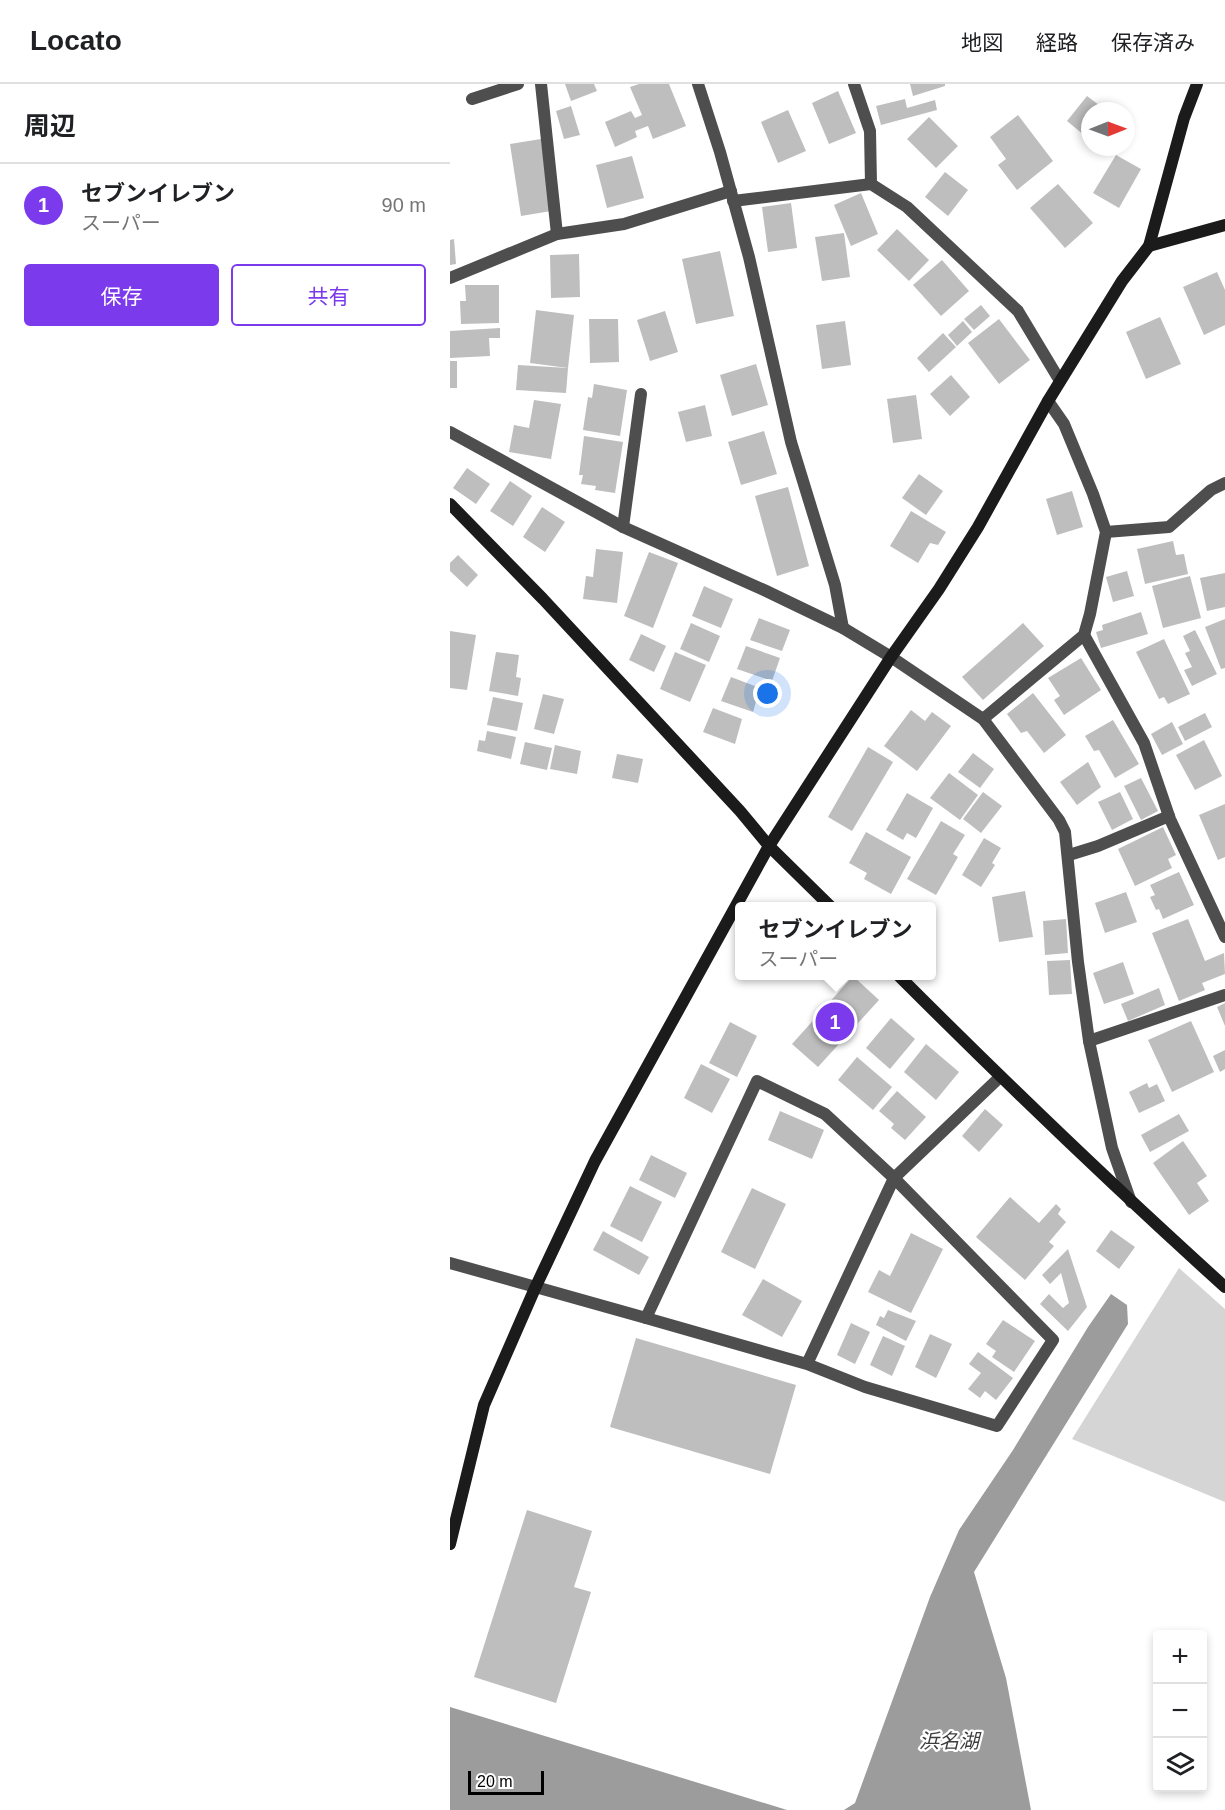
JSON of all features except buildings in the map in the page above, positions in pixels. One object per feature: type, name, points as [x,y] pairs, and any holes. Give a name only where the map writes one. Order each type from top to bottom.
[{"type":"street","points":[[472,99],[518,84]]},
{"type":"street","points":[[541,84],[557,234]]},
{"type":"street","points":[[698,84],[720,152],[749,257],[791,442],[836,585],[843,628]]},
{"type":"street","points":[[854,84],[870,131],[871,184]]},
{"type":"street","points":[[738,902],[769,846],[978,527],[1048,401],[1122,281],[1149,246],[1184,118],[1197,84]]},
{"type":"street","points":[[450,278],[557,234],[624,224],[732,196],[871,184],[907,207],[1018,311],[1060,381]]},
{"type":"street","points":[[1149,246],[1225,225]]},
{"type":"street","points":[[623,527],[641,394]]},
{"type":"street","points":[[983,719],[1084,635],[1090,614],[1106,532],[1064,424],[1048,401]]},
{"type":"street","points":[[450,432],[623,527],[843,628],[891,657],[983,719],[1059,820],[1065,832],[1078,962],[1089,1041],[1112,1148],[1131,1202]]},
{"type":"street","points":[[1106,532],[1169,527],[1211,490],[1225,483]]},
{"type":"street","points":[[450,504],[733,802],[769,846],[826,902]]},
{"type":"street","points":[[1084,635],[1144,743],[1169,816],[1225,937]]},
{"type":"street","points":[[1069,855],[1098,846],[1169,816]]},
{"type":"street","points":[[450,1544],[484,1405],[536,1286],[595,1161],[735,908]]},
{"type":"street","points":[[904,980],[1000,1077],[1131,1202],[1225,1287]]},
{"type":"street","points":[[1089,1041],[1225,995]]},
{"type":"street","points":[[807,1364],[894,1178],[1000,1077]]},
{"type":"street","points":[[450,1263],[807,1364],[865,1387],[997,1426],[1053,1340],[894,1178],[825,1114],[757,1082],[646,1318]]},
{"type":"shaded area","points":[[1179,1268],[1225,1309],[1225,1502],[1072,1439]]},
{"type":"water","name":"浜名湖","points":[[1111,1294],[1127,1305],[1128,1324],[974,1572],[1006,1678],[1031,1810],[844,1810],[855,1803],[930,1597],[959,1530],[1013,1450],[1088,1327]]},
{"type":"water","points":[[450,1707],[787,1810],[450,1810]]},
{"type":"place","name":"セブンイレブン","points":[[835,1022]]}]
